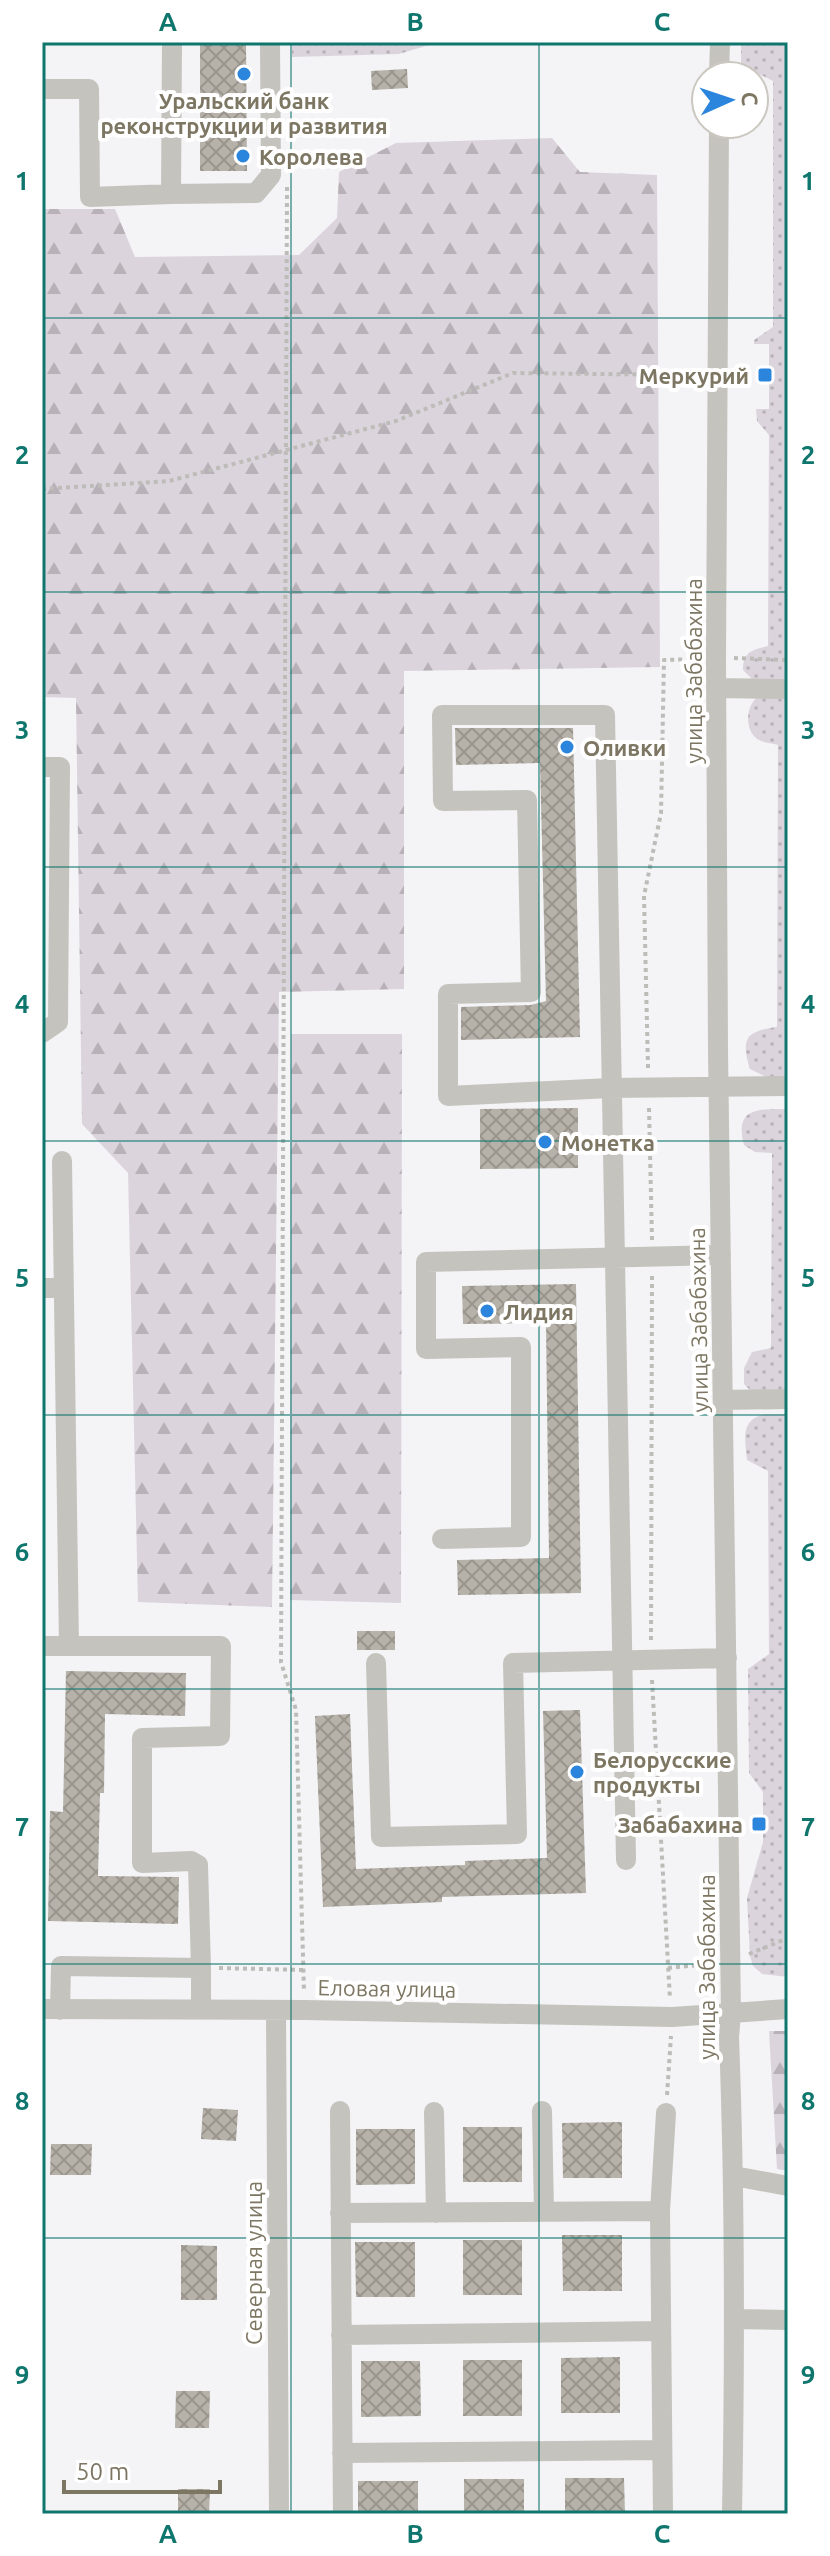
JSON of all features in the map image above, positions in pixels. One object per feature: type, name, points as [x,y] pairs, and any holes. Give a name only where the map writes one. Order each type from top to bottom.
[{"type":"street","points":[[171,194],[172,42]]},
{"type":"street","points":[[42,89],[89,89],[90,197],[256,193],[271,175],[270,42]]},
{"type":"street","name":"улица Забабахина","points":[[719,140],[716,658],[729,2037],[734,2176],[732,2514]]},
{"type":"street","points":[[717,688],[788,689]]},
{"type":"street","points":[[626,1860],[610,1088],[605,715],[442,715],[443,801],[527,800],[531,992],[448,994],[448,1096],[610,1088],[649,1090],[788,1086]]},
{"type":"street","points":[[42,767],[60,767],[60,782],[58,1022],[42,1033]]},
{"type":"street","points":[[62,1161],[69,1646]]},
{"type":"street","points":[[442,1539],[521,1537],[521,1347],[426,1349],[426,1262],[721,1255]]},
{"type":"street","points":[[42,1288],[64,1288]]},
{"type":"street","points":[[723,1400],[788,1399]]},
{"type":"street","points":[[42,1646],[221,1646],[220,1736],[142,1738],[142,1863],[191,1861],[198,1865],[201,2009]]},
{"type":"street","points":[[376,1663],[381,1837],[517,1834],[513,1663],[727,1658]]},
{"type":"street","points":[[51,2010],[61,1966],[201,1968]]},
{"type":"street","name":"Еловая улица","points":[[51,2010],[305,2010],[672,2017],[788,2009]]},
{"type":"street","name":"Северная улица","points":[[276,2012],[279,2514]]},
{"type":"street","points":[[340,2111],[343,2514]]},
{"type":"street","points":[[542,2111],[544,2212]]},
{"type":"street","points":[[434,2112],[436,2213]]},
{"type":"street","points":[[663,2514],[660,2211],[666,2113]]},
{"type":"street","points":[[734,2176],[788,2186]]},
{"type":"street","points":[[340,2213],[660,2211]]},
{"type":"street","points":[[735,2319],[788,2320]]},
{"type":"street","points":[[341,2335],[661,2331]]},
{"type":"street","points":[[342,2453],[662,2450]]},
{"type":"path","points":[[271,151],[287,176],[281,1662],[296,1710],[305,2010]]},
{"type":"path","points":[[42,489],[169,481],[396,421],[513,373],[689,375]]},
{"type":"path","points":[[666,2113],[672,2017],[651,1659],[652,1258],[644,896],[661,813],[664,660],[788,660]]},
{"type":"path","points":[[201,1968],[303,1970]]},
{"type":"green space","points":[[292,42],[439,42],[399,54],[292,57]]},
{"type":"green space","points":[[741,42],[788,42],[788,681],[754,681],[743,670],[750,653],[768,646],[769,435],[757,421],[756,409],[769,409],[769,344],[754,344],[754,340],[773,327],[773,81],[770,80],[770,60],[741,60]]},
{"type":"green space","points":[[552,138],[580,172],[657,175],[660,667],[404,671],[404,989],[279,992],[272,1607],[138,1602],[128,1173],[82,1124],[76,698],[42,697],[42,209],[115,209],[135,257],[299,255],[337,218],[339,172],[396,143]]},
{"type":"green space","points":[[788,691],[788,1079],[770,1079],[750,1069],[746,1043],[753,1034],[777,1027],[778,745],[756,738],[748,720],[756,698],[767,693]]},
{"type":"green space","points":[[291,1034],[402,1034],[401,1603],[290,1600]]},
{"type":"green space","points":[[787,1109],[788,1394],[753,1393],[744,1384],[744,1368],[752,1352],[771,1348],[772,1153],[755,1152],[744,1145],[743,1123],[746,1117],[758,1110]]},
{"type":"green space","points":[[765,1414],[788,1414],[788,1977],[762,1974],[753,1966],[747,1898],[763,1842],[763,1792],[749,1773],[748,1669],[769,1654],[768,1471],[747,1460],[745,1437],[751,1421]]},
{"type":"green space","points":[[769,2031],[788,2031],[788,2171],[777,2169]]},
{"type":"building","points":[[200,42],[246,42],[247,171],[200,171]]},
{"type":"building","points":[[407,69],[408,88],[372,90],[371,71]]},
{"type":"building","points":[[455,728],[573,728],[580,1037],[461,1040],[461,1007],[531,1005],[546,1001],[540,763],[456,765]]},
{"type":"building","points":[[578,1108],[578,1168],[480,1169],[480,1109]]},
{"type":"building","points":[[576,1284],[581,1593],[458,1595],[457,1560],[549,1558],[546,1323],[463,1324],[462,1286]]},
{"type":"building","points":[[357,1631],[395,1631],[395,1650],[357,1650]]},
{"type":"building","points":[[66,1671],[186,1673],[185,1716],[105,1714],[104,1793],[100,1793],[98,1876],[179,1877],[178,1924],[48,1921],[50,1811],[63,1812]]},
{"type":"building","points":[[580,1710],[586,1893],[442,1897],[442,1902],[323,1907],[315,1716],[350,1714],[356,1869],[547,1858],[543,1711]]},
{"type":"building","points":[[203,2108],[238,2110],[236,2141],[201,2139]]},
{"type":"building","points":[[622,2122],[622,2178],[563,2178],[562,2123]]},
{"type":"building","points":[[463,2127],[522,2127],[522,2182],[463,2182]]},
{"type":"building","points":[[356,2129],[415,2129],[415,2184],[356,2185]]},
{"type":"building","points":[[51,2144],[92,2144],[91,2175],[50,2175]]},
{"type":"building","points":[[562,2235],[622,2235],[622,2291],[563,2291]]},
{"type":"building","points":[[463,2240],[522,2240],[522,2295],[463,2295]]},
{"type":"building","points":[[355,2242],[415,2242],[415,2297],[356,2297]]},
{"type":"building","points":[[181,2245],[217,2246],[217,2300],[181,2300]]},
{"type":"building","points":[[620,2357],[620,2413],[561,2413],[561,2358]]},
{"type":"building","points":[[463,2360],[522,2360],[522,2416],[463,2416]]},
{"type":"building","points":[[361,2361],[420,2361],[421,2416],[361,2417]]},
{"type":"building","points":[[176,2391],[210,2391],[209,2428],[175,2428]]},
{"type":"building","points":[[565,2478],[624,2478],[625,2514],[565,2514]]},
{"type":"building","points":[[464,2479],[524,2479],[524,2514],[464,2514]]},
{"type":"building","points":[[358,2481],[418,2481],[418,2514],[358,2514]]},
{"type":"building","points":[[178,2489],[210,2489],[209,2514],[178,2514]]},
{"type":"place","name":"Уральский банк реконструкции и развития","points":[[244,74]]},
{"type":"place","name":"Королева","points":[[243,156]]},
{"type":"place","name":"Меркурий","points":[[765,375]]},
{"type":"place","name":"Оливки","points":[[567,747]]},
{"type":"place","name":"Монетка","points":[[545,1142]]},
{"type":"place","name":"Лидия","points":[[487,1311]]},
{"type":"place","name":"Белорусские продукты","points":[[577,1772]]},
{"type":"place","name":"Забабахина","points":[[759,1824]]}]
